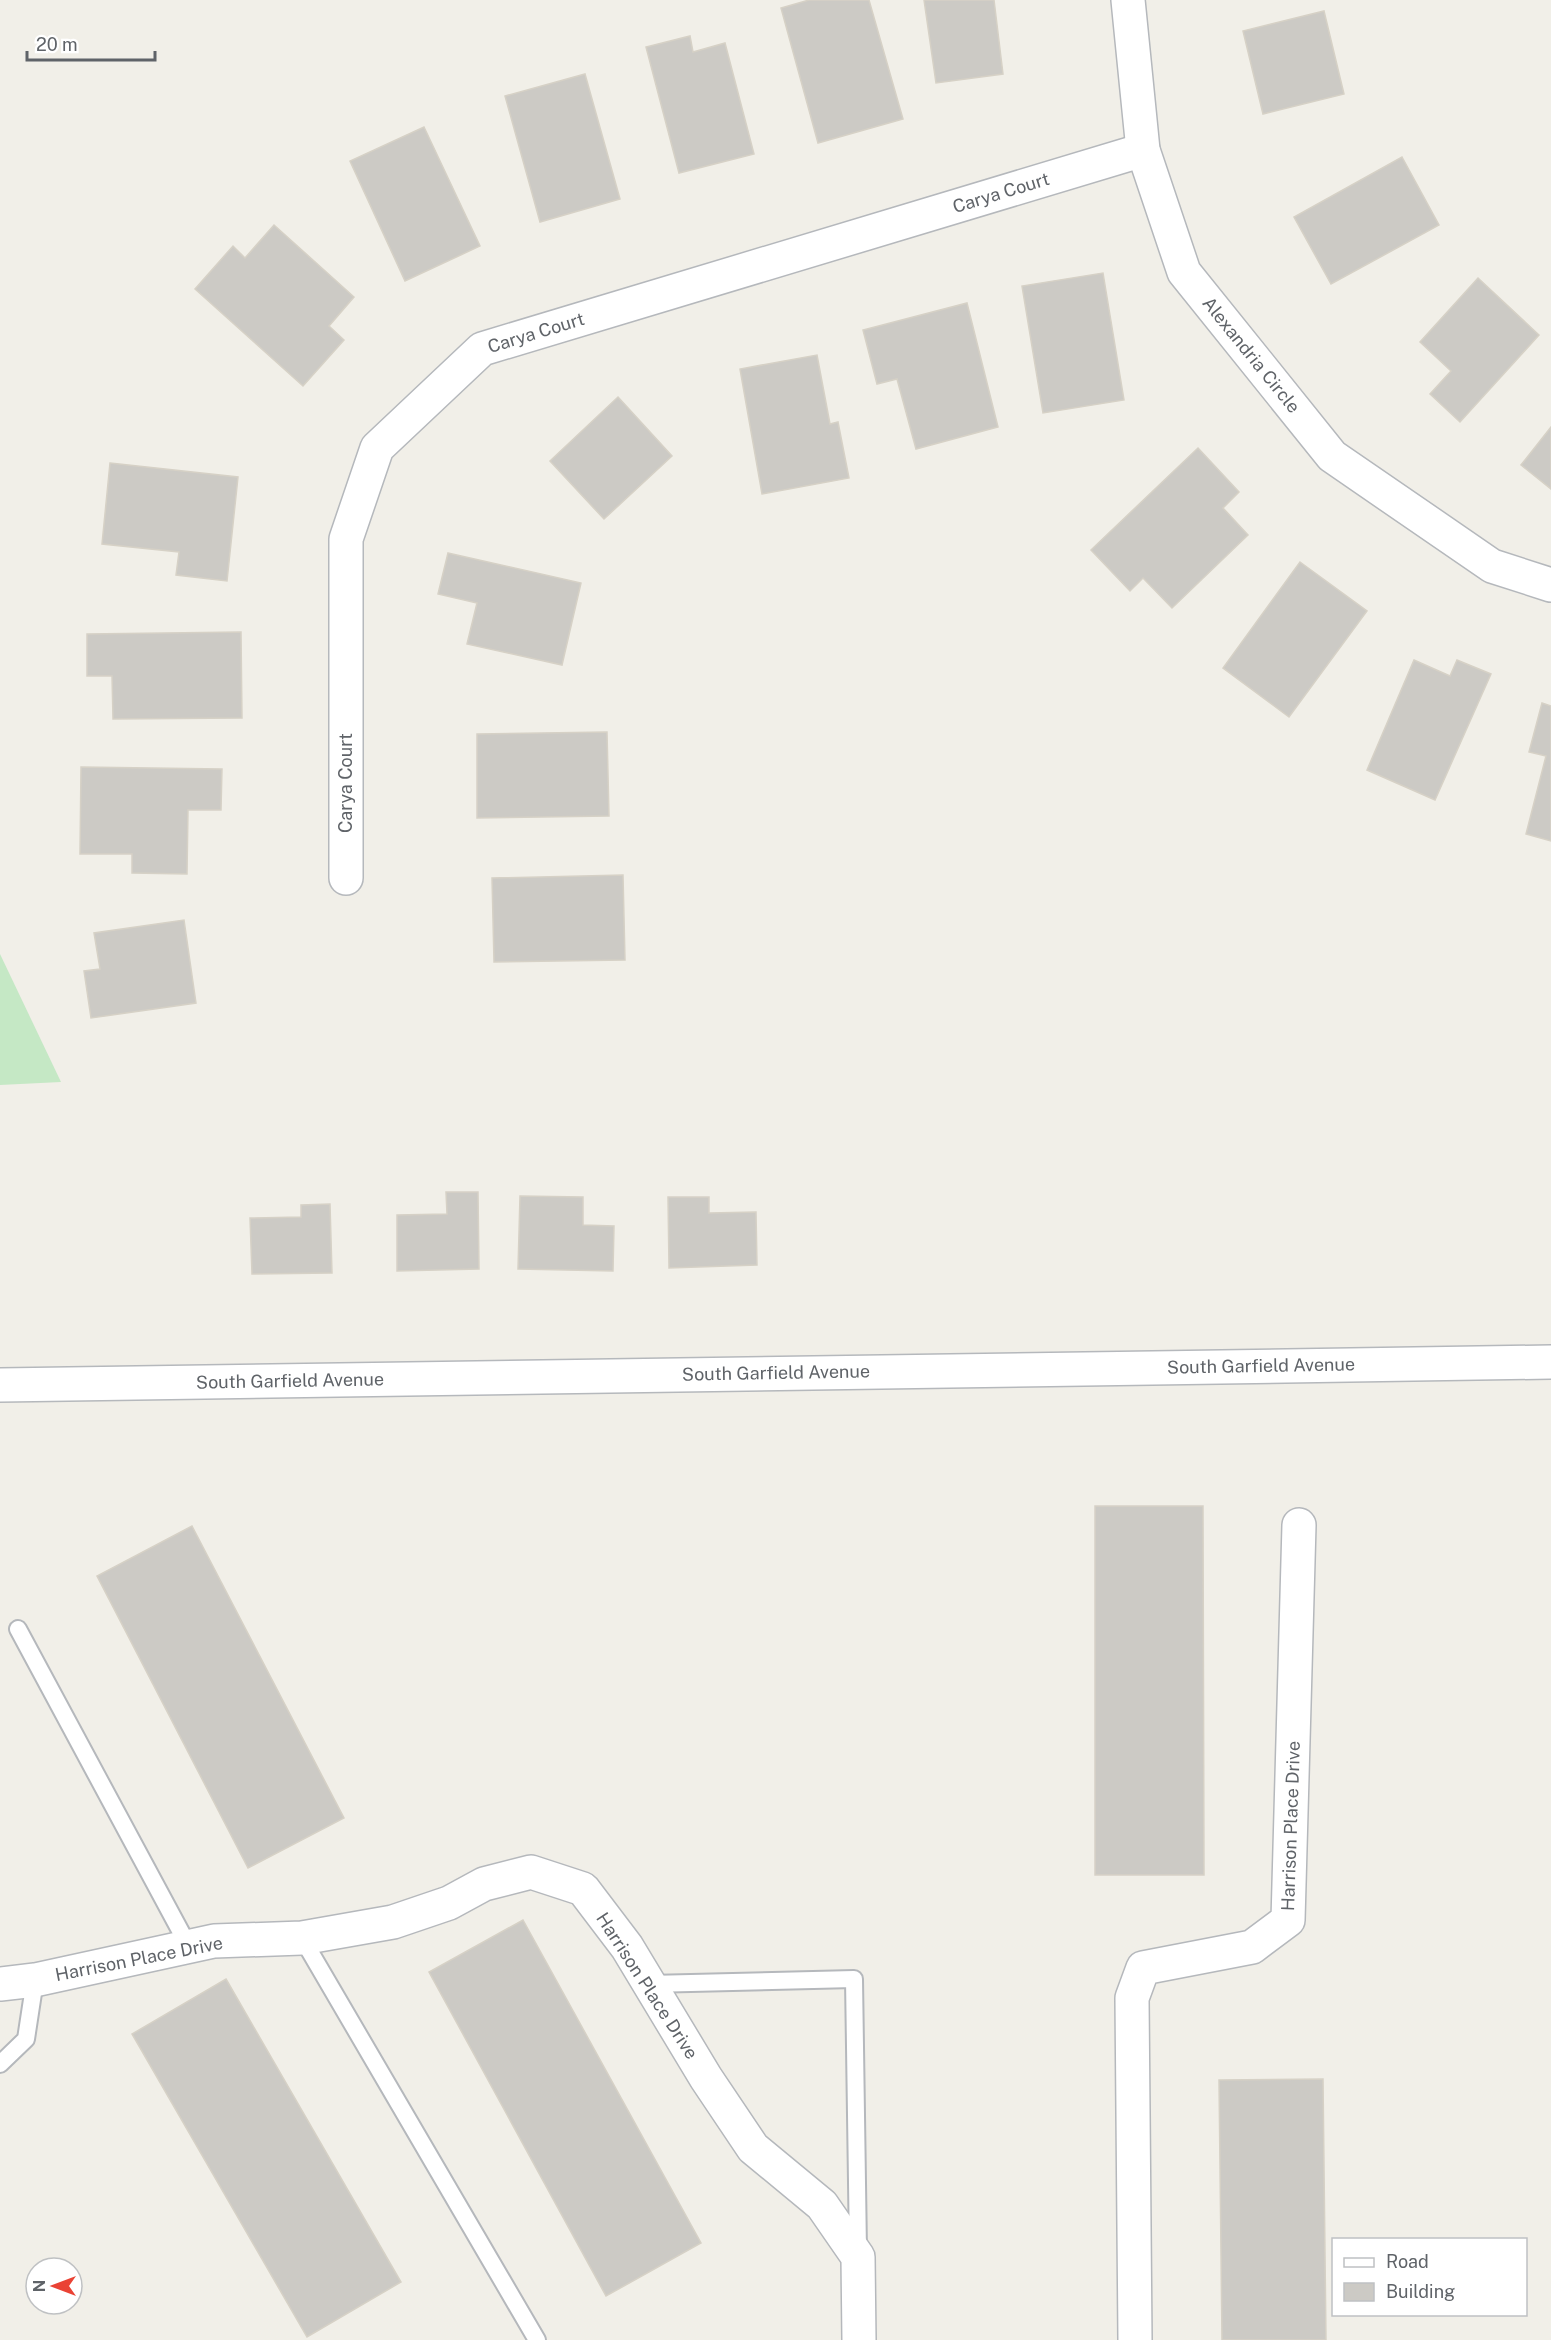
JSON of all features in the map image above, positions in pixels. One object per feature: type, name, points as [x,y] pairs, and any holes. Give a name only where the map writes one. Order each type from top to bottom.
[{"type":"street","name":"Alexandria Circle","points":[[1128,0],[1143,150],[1184,272],[1332,456],[1492,566],[1551,585]]},
{"type":"street","name":"Carya Court","points":[[346,878],[346,539],[377,448],[482,349],[1143,150]]},
{"type":"street","name":"South Garfield Avenue","points":[[0,1385],[1551,1362]]},
{"type":"street","name":"Harrison Place Drive","points":[[1135,2340],[1132,1998],[1143,1968],[1252,1947],[1288,1920],[1299,1526]]},
{"type":"street","name":"Harrison Place Drive","points":[[0,1984],[35,1980],[214,1941],[302,1938],[393,1922],[449,1903],[484,1884],[531,1872],[583,1889],[627,1947],[706,2078],[753,2148],[822,2205],[858,2257]]},
{"type":"street","points":[[858,2257],[860,2340]]},
{"type":"lane","points":[[18,1629],[189,1947]]},
{"type":"lane","points":[[302,1938],[537,2340]]},
{"type":"lane","points":[[649,1983],[854,1979],[858,2257]]},
{"type":"lane","points":[[0,2064],[26,2039],[35,1980]]},
{"type":"green space","points":[[0,954],[61,1082],[0,1085]]},
{"type":"building","points":[[809,0],[869,0],[903,119],[818,143],[781,8]]},
{"type":"building","points":[[924,0],[994,0],[1003,74],[936,83]]},
{"type":"building","points":[[1324,11],[1344,94],[1263,114],[1243,31]]},
{"type":"building","points":[[690,36],[693,52],[725,43],[754,154],[679,173],[646,47]]},
{"type":"building","points":[[585,74],[620,199],[540,222],[505,96]]},
{"type":"building","points":[[424,127],[480,246],[405,281],[350,161]]},
{"type":"building","points":[[1402,157],[1439,225],[1331,284],[1294,217]]},
{"type":"building","points":[[274,225],[354,297],[329,326],[344,340],[303,386],[195,289],[233,246],[245,258]]},
{"type":"building","points":[[1103,273],[1124,400],[1043,413],[1022,286]]},
{"type":"building","points":[[1478,278],[1539,335],[1460,422],[1430,394],[1451,371],[1420,342]]},
{"type":"building","points":[[967,303],[998,427],[916,449],[897,379],[877,384],[863,330]]},
{"type":"building","points":[[817,355],[830,424],[838,422],[849,478],[762,494],[740,369]]},
{"type":"building","points":[[618,397],[672,456],[604,519],[550,461]]},
{"type":"building","points":[[1551,427],[1551,489],[1521,465]]},
{"type":"building","points":[[1198,448],[1239,492],[1223,508],[1248,535],[1172,608],[1143,578],[1130,591],[1091,550]]},
{"type":"building","points":[[110,463],[238,477],[227,581],[176,575],[179,552],[102,544]]},
{"type":"building","points":[[448,553],[581,583],[562,665],[467,644],[477,603],[438,594]]},
{"type":"building","points":[[1300,562],[1367,611],[1289,717],[1223,668]]},
{"type":"building","points":[[241,632],[242,718],[113,719],[112,676],[87,676],[87,634]]},
{"type":"building","points":[[1414,660],[1450,676],[1457,660],[1491,674],[1435,800],[1367,770]]},
{"type":"building","points":[[1542,703],[1551,706],[1551,841],[1526,834],[1546,756],[1529,752]]},
{"type":"building","points":[[607,732],[609,816],[477,818],[477,734]]},
{"type":"building","points":[[81,767],[222,769],[221,810],[188,810],[187,874],[132,873],[132,854],[80,854]]},
{"type":"building","points":[[623,875],[625,960],[494,962],[492,878]]},
{"type":"building","points":[[184,920],[196,1003],[91,1018],[84,971],[100,969],[94,933]]},
{"type":"building","points":[[446,1192],[478,1192],[479,1269],[397,1271],[397,1215],[447,1214]]},
{"type":"building","points":[[520,1196],[583,1197],[583,1225],[614,1226],[613,1271],[518,1269]]},
{"type":"building","points":[[668,1197],[709,1197],[709,1213],[756,1212],[757,1265],[669,1268]]},
{"type":"building","points":[[330,1204],[332,1273],[252,1274],[250,1218],[301,1217],[301,1205]]},
{"type":"building","points":[[1095,1506],[1203,1506],[1204,1875],[1095,1875]]},
{"type":"building","points":[[192,1526],[344,1818],[248,1868],[97,1576]]},
{"type":"building","points":[[523,1920],[701,2243],[606,2296],[429,1972]]},
{"type":"building","points":[[226,1979],[401,2282],[307,2337],[132,2034]]},
{"type":"building","points":[[1323,2079],[1326,2340],[1222,2340],[1219,2080]]}]
